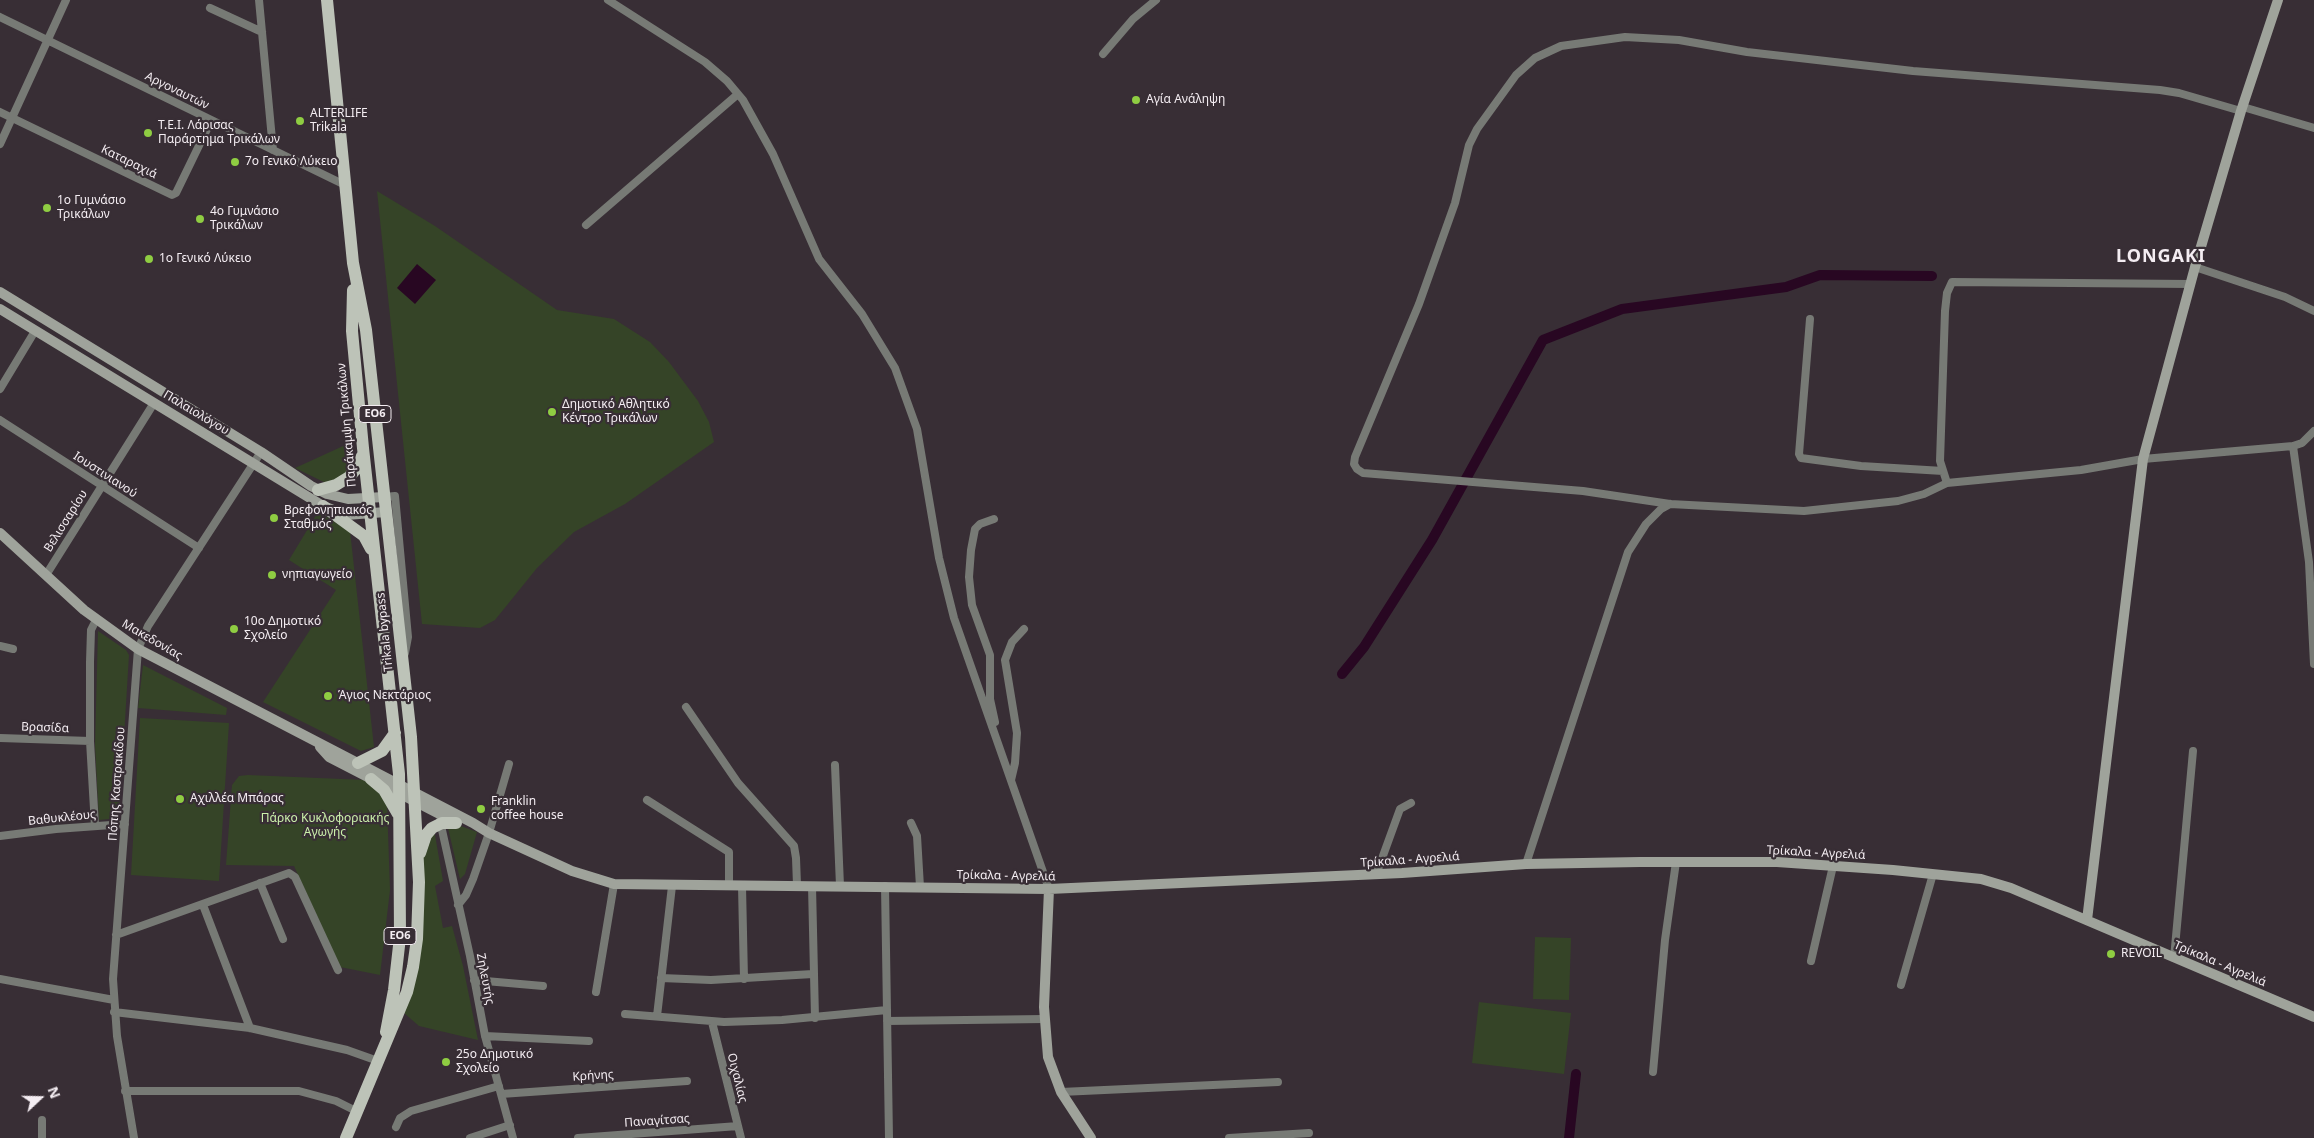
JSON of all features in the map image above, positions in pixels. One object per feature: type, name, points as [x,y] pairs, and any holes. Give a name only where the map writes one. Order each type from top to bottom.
[{"type":"main road","name":"Παράκαμψη Τρικάλων","points":[[327,0],[353,263],[352,331],[362,448],[395,733],[399,789],[400,937],[394,990],[379,1058],[346,1138]]},
{"type":"main road","points":[[2086,920],[2143,459],[2195,267],[2242,109],[2278,0]]},
{"type":"main road","name":"Trikala bypass","points":[[353,263],[366,330],[384,498],[391,512],[415,797],[418,860],[419,909],[413,967],[399,1014],[379,1058]]},
{"type":"main road","name":"Παλαιολόγου","points":[[0,292],[261,452],[318,490],[348,498],[384,498]]},
{"type":"main road","name":"Παλαιολόγου","points":[[0,309],[323,506],[346,515],[391,512]]},
{"type":"main road","points":[[318,490],[336,485],[351,475],[359,465],[362,448]]},
{"type":"main road","points":[[323,506],[364,536],[374,555]]},
{"type":"main road","name":"Μακεδονίας","points":[[0,533],[96,620],[138,649],[358,763],[415,797]]},
{"type":"main road","points":[[358,763],[382,751],[395,733]]},
{"type":"main road","name":"Μακεδονίας","points":[[312,739],[329,757],[371,779],[399,789]]},
{"type":"main road","points":[[371,779],[391,799],[399,816]]},
{"type":"main road","points":[[415,797],[440,819],[456,823]]},
{"type":"main road","name":"Τρίκαλα - Αγρελιά","points":[[415,797],[572,871],[614,884],[1049,889],[1376,875],[1526,864],[1676,862],[1770,862],[1933,874],[1995,883],[2314,1017]]},
{"type":"main road","points":[[418,860],[426,835],[440,819]]},
{"type":"main road","name":"Τρίκαλα - Αγρελιά","points":[[456,823],[489,833]]},
{"type":"main road","points":[[1049,889],[1044,1018],[1049,1064],[1061,1092],[1091,1138]]},
{"type":"street","points":[[0,144],[66,0]]},
{"type":"street","points":[[259,0],[273,150]]},
{"type":"street","points":[[608,0],[704,62],[738,94],[770,148],[819,259],[868,324],[887,353],[904,388],[917,429],[937,549],[962,643],[1049,889]]},
{"type":"street","points":[[1103,54],[1134,19],[1156,0]]},
{"type":"street","points":[[210,8],[262,32]]},
{"type":"street","name":"Αργοναυτών","points":[[0,17],[211,121],[345,184]]},
{"type":"street","points":[[2314,128],[2179,93],[2160,90],[1913,71],[1747,52],[1679,40],[1625,37],[1561,46],[1535,58],[1516,75],[1477,129],[1469,145],[1455,203],[1419,304],[1354,457],[1357,470],[1363,473],[1583,491],[1670,504],[1804,511],[1898,501],[1924,494],[1947,483],[2081,470],[2143,459],[2293,446],[2302,443],[2314,431]]},
{"type":"street","points":[[586,225],[738,94]]},
{"type":"street","name":"Καταραχιά","points":[[0,112],[172,195],[176,194],[211,121]]},
{"type":"street","points":[[2195,267],[2284,298],[2314,311]]},
{"type":"street","points":[[1947,483],[1940,461],[1944,330],[1947,293],[1952,282],[2191,284]]},
{"type":"street","points":[[1810,319],[1799,454],[1801,458],[1861,466],[1943,471]]},
{"type":"street","points":[[0,389],[36,331]]},
{"type":"street","name":"Βελισσαρίου","points":[[46,575],[154,403]]},
{"type":"street","name":"Ιουστινιανού","points":[[0,420],[199,548]]},
{"type":"street","points":[[2293,446],[2312,562],[2314,664]]},
{"type":"street","name":"Πόπης Καστρακίδου","points":[[134,1138],[125,1091],[114,1000],[116,935],[138,649],[148,626],[261,452]]},
{"type":"street","points":[[1526,864],[1628,552],[1646,524],[1661,509],[1670,504]]},
{"type":"street","points":[[994,519],[980,524],[975,529],[970,550],[969,577],[972,605],[990,655],[989,690],[995,722],[994,734]]},
{"type":"street","name":"Πόπης Καστρακίδου","points":[[95,826],[90,741],[91,635],[96,620]]},
{"type":"street","points":[[1011,780],[1014,771],[1017,733],[1005,660],[1012,642],[1024,629]]},
{"type":"street","points":[[0,646],[13,649]]},
{"type":"street","points":[[686,707],[734,777],[794,846],[797,885]]},
{"type":"street","name":"Βρασίδα","points":[[0,738],[90,741]]},
{"type":"street","points":[[2174,958],[2193,751]]},
{"type":"street","points":[[458,905],[469,890],[489,833],[509,764]]},
{"type":"street","points":[[834,765],[840,886]]},
{"type":"street","points":[[647,800],[729,852],[728,886]]},
{"type":"street","points":[[1376,875],[1400,809],[1412,803]]},
{"type":"street","name":"Ζηλευτής","points":[[440,819],[485,1036],[513,1138]]},
{"type":"street","points":[[911,823],[917,836],[920,887]]},
{"type":"street","name":"Βαθυκλέους","points":[[0,836],[125,824]]},
{"type":"street","points":[[1653,1072],[1665,940],[1676,862]]},
{"type":"street","points":[[1811,960],[1833,866]]},
{"type":"street","points":[[116,935],[286,874],[294,874],[338,970]]},
{"type":"street","points":[[1901,985],[1933,874]]},
{"type":"street","points":[[260,883],[283,939]]},
{"type":"street","points":[[596,992],[614,884]]},
{"type":"street","points":[[657,1016],[672,886]]},
{"type":"street","points":[[742,886],[744,979]]},
{"type":"street","points":[[812,886],[815,1018]]},
{"type":"street","points":[[885,886],[888,1138]]},
{"type":"street","points":[[203,904],[250,1028]]},
{"type":"street","points":[[661,978],[744,979],[813,974]]},
{"type":"street","points":[[0,978],[114,1000]]},
{"type":"street","points":[[474,980],[543,986]]},
{"type":"street","points":[[625,1014],[712,1022],[815,1018],[887,1010]]},
{"type":"street","points":[[114,1012],[250,1028],[379,1058]]},
{"type":"street","points":[[887,1021],[1044,1018]]},
{"type":"street","name":"Οιχαλίας","points":[[712,1022],[741,1138]]},
{"type":"street","points":[[485,1036],[589,1041]]},
{"type":"street","name":"Κρήνης","points":[[396,1127],[400,1118],[412,1111],[500,1090],[687,1081]]},
{"type":"street","points":[[1061,1092],[1278,1082]]},
{"type":"street","points":[[125,1091],[299,1091],[336,1101],[358,1112]]},
{"type":"street","points":[[42,1120],[42,1138]]},
{"type":"street","points":[[470,1138],[510,1125]]},
{"type":"street","name":"Παναγίτσας","points":[[578,1138],[738,1126]]},
{"type":"street","points":[[1229,1138],[1309,1134]]},
{"type":"green space","name":"Δημοτικό Αθλητικό Κέντρο Τρικάλων","points":[[377,191],[435,226],[557,310],[614,319],[650,342],[669,362],[698,401],[709,422],[714,442],[625,504],[574,532],[537,568],[495,620],[480,628],[422,624]]},
{"type":"green space","points":[[352,442],[353,460],[346,475],[326,483],[295,468]]},
{"type":"green space","points":[[318,512],[350,531],[374,747],[361,751],[263,702],[336,590],[289,560]]},
{"type":"green space","points":[[98,631],[126,650],[129,655],[119,818],[99,820],[95,745]]},
{"type":"green space","points":[[143,665],[227,708],[226,715],[138,708]]},
{"type":"green space","name":"Αχιλλέα Μπάρας","points":[[140,718],[229,723],[219,881],[131,875]]},
{"type":"green space","name":"Πάρκο Κυκλοφοριακής Αγωγής","points":[[239,776],[365,780],[371,782],[387,803],[390,890],[380,975],[340,967],[294,866],[226,865],[232,785]]},
{"type":"green space","points":[[458,825],[477,832],[465,874],[460,879],[448,828]]},
{"type":"green space","points":[[430,830],[435,835],[443,881],[435,886],[443,928],[452,926],[463,966],[478,1040],[419,1026],[404,1013],[421,849]]},
{"type":"green space","points":[[1535,937],[1571,938],[1569,1000],[1533,999]]},
{"type":"green space","points":[[1479,1002],[1571,1013],[1564,1074],[1472,1063]]},
{"type":"shaded area","points":[[417,264],[436,280],[415,304],[397,288]]},
{"type":"waterway","points":[[1342,674],[1364,647],[1432,540],[1543,340],[1622,309],[1786,287],[1820,275],[1932,276]]},
{"type":"waterway","points":[[1569,1138],[1576,1074]]},
{"type":"place","name":"Αγία Ανάληψη","points":[[1136,100]]},
{"type":"place","name":"ALTERLIFE Trikala","points":[[300,121]]},
{"type":"place","name":"Τ.Ε.Ι. Λάρισας Παράρτημα Τρικάλων","points":[[148,133]]},
{"type":"place","name":"7ο Γενικό Λύκειο","points":[[235,162]]},
{"type":"place","name":"1ο Γυμνάσιο Τρικάλων","points":[[47,208]]},
{"type":"place","name":"4ο Γυμνάσιο Τρικάλων","points":[[200,219]]},
{"type":"place","name":"1ο Γενικό Λύκειο","points":[[149,259]]},
{"type":"place","name":"Δημοτικό Αθλητικό Κέντρο Τρικάλων","points":[[552,412]]},
{"type":"place","name":"Βρεφονηπιακός Σταθμός","points":[[274,518]]},
{"type":"place","name":"νηπιαγωγείο","points":[[272,575]]},
{"type":"place","name":"10ο Δημοτικό Σχολείο","points":[[234,629]]},
{"type":"place","name":"Άγιος Νεκτάριος","points":[[328,696]]},
{"type":"place","name":"Αχιλλέα Μπάρας","points":[[180,799]]},
{"type":"place","name":"Franklin coffee house","points":[[481,809]]},
{"type":"place","name":"REVOIL","points":[[2111,954]]},
{"type":"place","name":"25ο Δημοτικό Σχολείο","points":[[446,1062]]},
{"type":"district","name":"LONGAKI","points":[[2161,257]]}]
